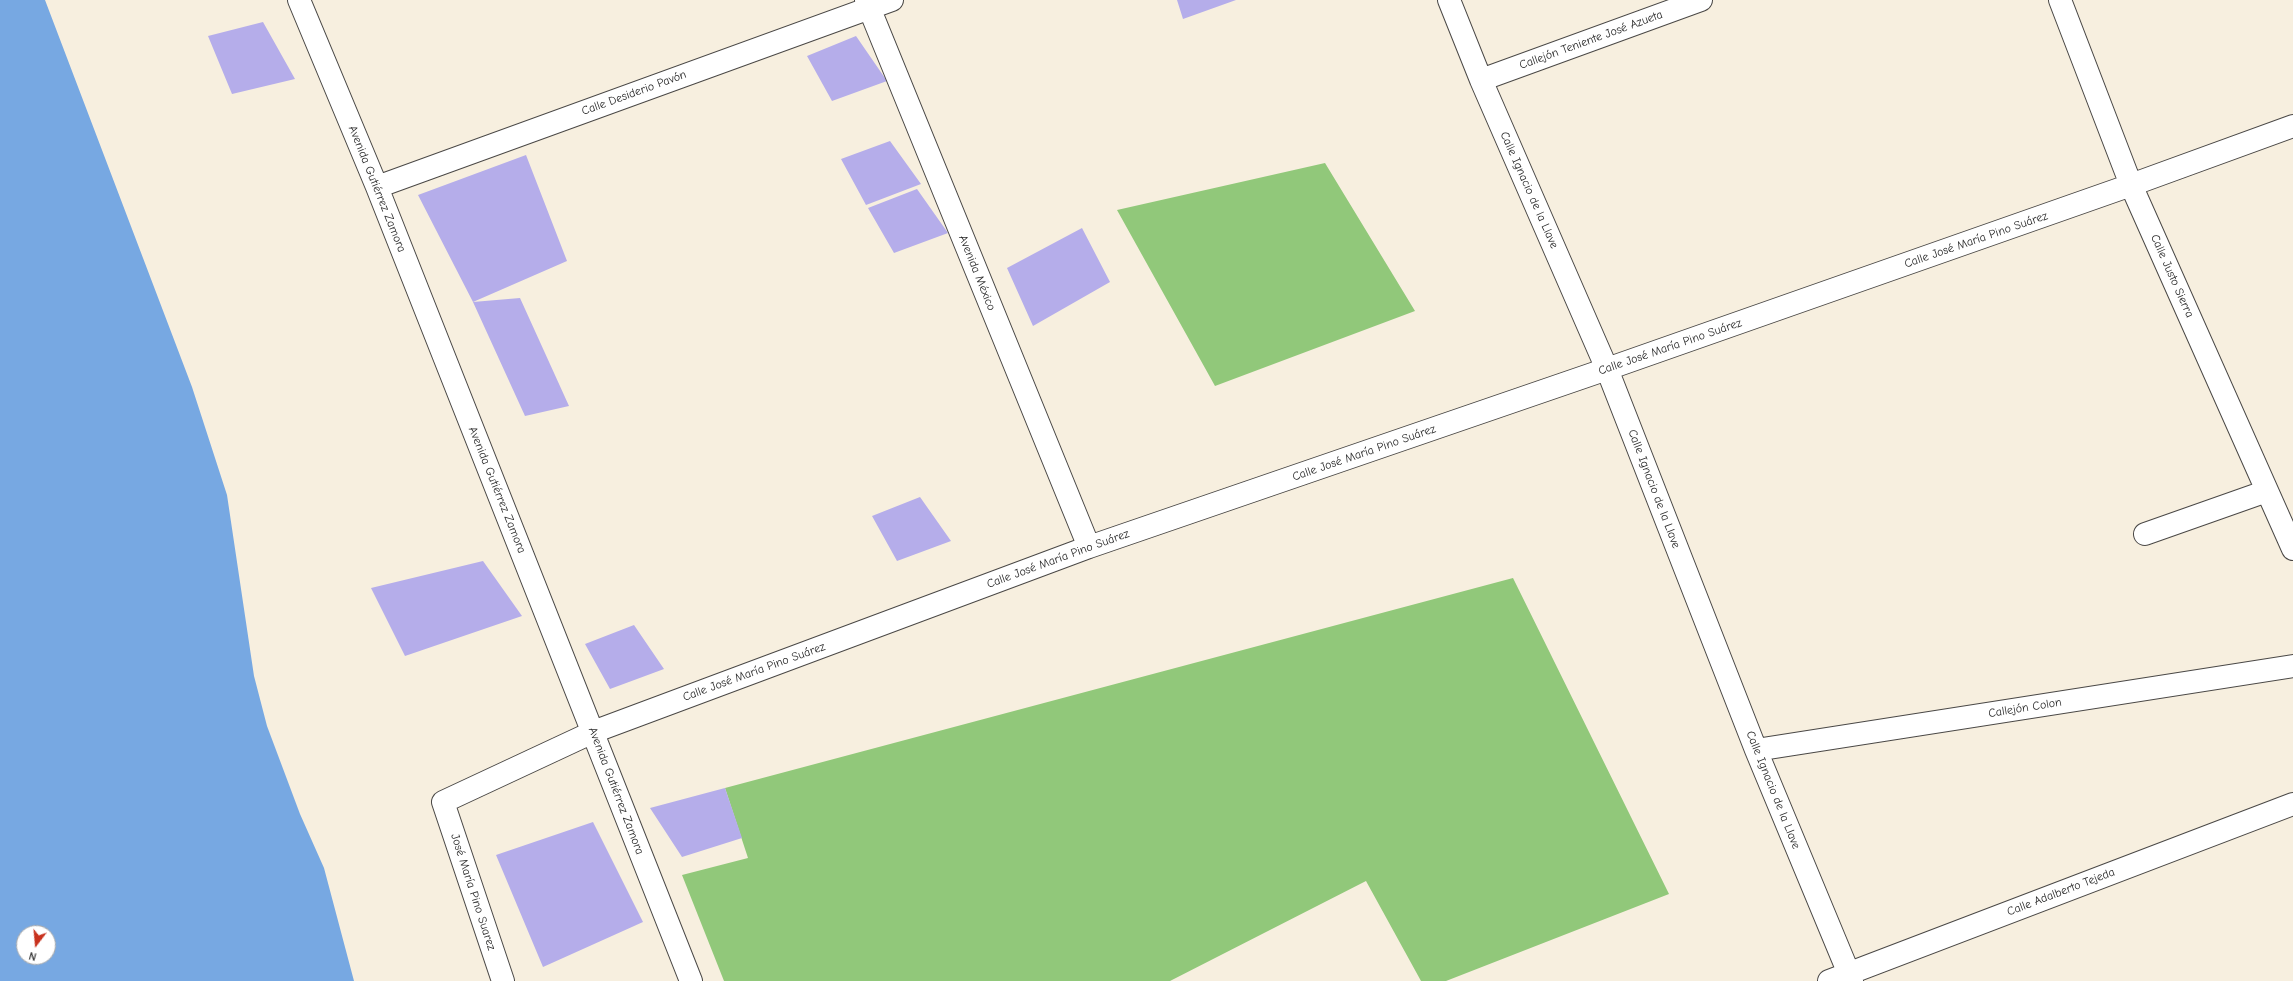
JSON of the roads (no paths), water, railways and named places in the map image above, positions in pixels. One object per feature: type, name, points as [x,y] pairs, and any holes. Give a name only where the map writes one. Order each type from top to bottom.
[{"type":"street","name":"Avenida Gutiérrez Zamora","points":[[299,0],[377,188],[691,981]]},
{"type":"street","name":"Calle Desiderio Pavón","points":[[377,188],[867,4],[892,0]]},
{"type":"street","name":"Calle Ignacio de la Llave","points":[[1449,0],[1481,80],[1607,369],[1756,750],[1843,978]]},
{"type":"street","name":"Callejón Teniente José Azueta","points":[[1481,80],[1701,0]]},
{"type":"street","name":"Calle Justo Sierra","points":[[2060,0],[2131,185],[2293,549]]},
{"type":"street","name":"Avenida México","points":[[867,4],[1089,547]]},
{"type":"street","name":"Calle José María Pino Suárez","points":[[443,802],[593,732],[1089,547],[1607,369],[2131,185],[2293,126]]},
{"type":"street","points":[[2145,534],[2267,491]]},
{"type":"street","name":"Callejón Colon","points":[[1756,750],[2293,666]]},
{"type":"street","name":"José María Pino Suarez","points":[[443,802],[503,981]]},
{"type":"street","name":"Calle Adalberto Tejeda","points":[[1843,978],[2293,804]]},
{"type":"water","points":[[0,0],[45,0],[192,387],[227,495],[254,676],[267,726],[300,814],[324,868],[354,981],[0,981]]}]
